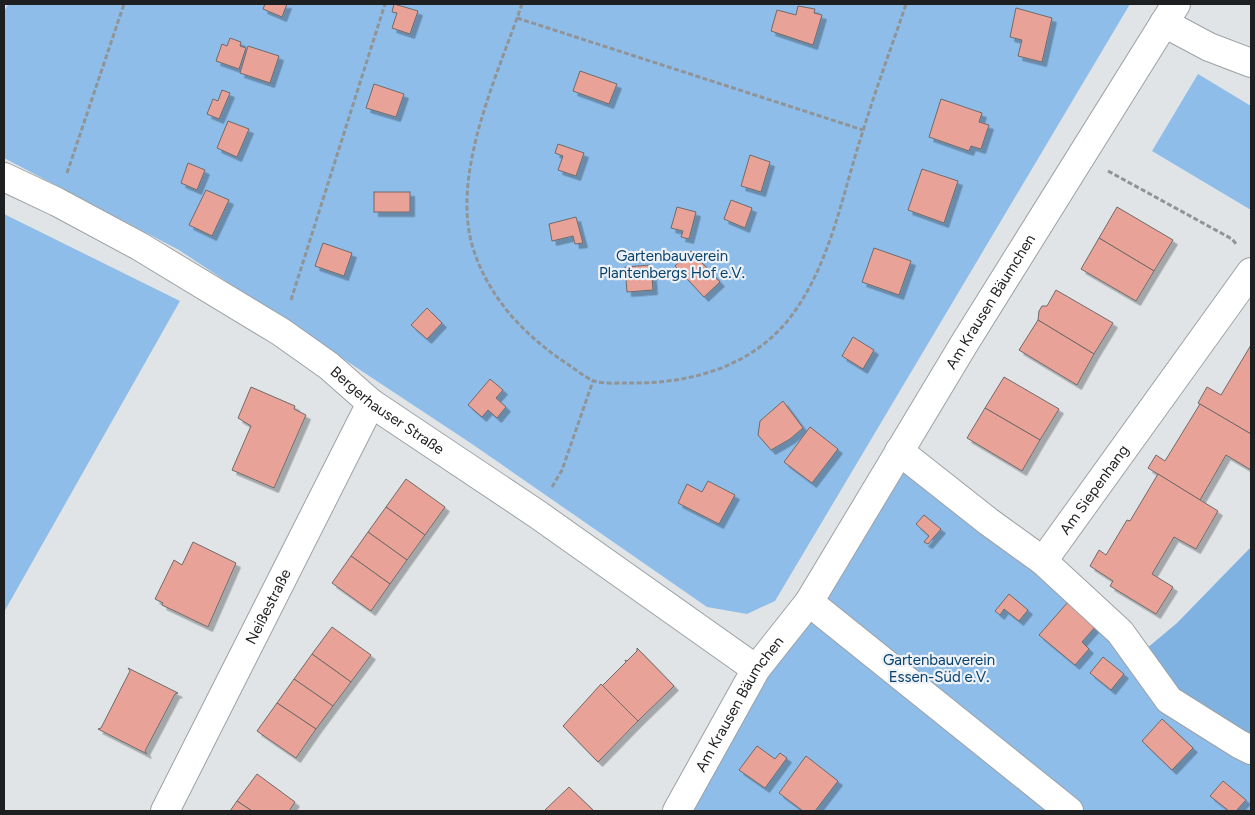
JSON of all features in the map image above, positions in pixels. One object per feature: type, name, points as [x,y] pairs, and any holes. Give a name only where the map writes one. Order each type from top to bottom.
[{"type":"street","points":[[1170,14],[1209,47],[1251,62]]},
{"type":"street","name":"Am Krausen Bäumchen","points":[[677,811],[756,669],[809,602],[1170,14]]},
{"type":"street","name":"Bergerhauser Straße","points":[[4,176],[138,246],[281,332],[329,366],[371,403],[537,514],[756,669]]},
{"type":"street","name":"Am Siepenhang","points":[[1043,561],[1251,272]]},
{"type":"street","name":"Neißestraße","points":[[165,811],[371,403]]},
{"type":"street","points":[[900,451],[989,522],[1043,561],[1120,632],[1169,700],[1251,750]]},
{"type":"street","points":[[809,602],[1069,811]]},
{"type":"path","points":[[56,202],[124,4]]},
{"type":"path","points":[[281,332],[385,4]]},
{"type":"path","points":[[522,4],[478,132],[468,178],[468,215],[473,248],[490,287],[519,326],[557,357],[593,381],[657,383],[699,377],[739,360],[765,342],[788,320],[822,263],[863,130],[906,4]]},
{"type":"path","points":[[517,18],[863,130]]},
{"type":"path","points":[[1082,156],[1232,239],[1238,246]]},
{"type":"path","points":[[537,514],[562,470],[593,381]]},
{"type":"green space","name":"Gartenbauverein Plantenbergs Hof e.V.","points":[[8,4],[1130,4],[775,601],[747,614],[707,607],[472,444],[179,250],[4,158],[4,12]]},
{"type":"green space","points":[[1198,74],[1251,106],[1251,210],[1152,151]]},
{"type":"green space","points":[[4,214],[180,301],[4,612]]},
{"type":"green space","name":"Gartenbauverein Essen-Süd e.V.","points":[[903,458],[1251,746],[1251,811],[677,811]]},
{"type":"shaded area","points":[[1251,547],[1251,746],[1175,700],[1140,654],[1177,623]]},
{"type":"building","points":[[265,4],[287,4],[282,17],[263,9]]},
{"type":"building","points":[[394,4],[418,11],[410,34],[392,28],[397,13],[392,12]]},
{"type":"building","points":[[798,6],[815,9],[814,13],[822,15],[813,45],[771,31],[777,10],[796,15]]},
{"type":"building","points":[[1016,8],[1052,18],[1042,62],[1018,56],[1022,40],[1010,37]]},
{"type":"building","points":[[230,38],[241,42],[240,46],[246,48],[239,69],[216,61],[222,44],[227,46]]},
{"type":"building","points":[[248,46],[279,56],[270,83],[240,73]]},
{"type":"building","points":[[580,71],[617,84],[609,104],[573,91]]},
{"type":"building","points":[[374,84],[404,94],[396,117],[366,108]]},
{"type":"building","points":[[222,90],[230,93],[219,119],[207,114],[213,99],[218,101]]},
{"type":"building","points":[[941,99],[982,113],[979,122],[989,125],[981,149],[971,146],[969,151],[929,137]]},
{"type":"building","points":[[228,121],[249,129],[237,157],[217,148]]},
{"type":"building","points":[[558,144],[584,153],[576,176],[558,170],[563,156],[555,153]]},
{"type":"building","points":[[750,155],[770,162],[761,192],[741,186]]},
{"type":"building","points":[[188,163],[205,170],[197,190],[181,183]]},
{"type":"building","points":[[922,169],[958,181],[944,223],[908,210]]},
{"type":"building","points":[[206,190],[229,200],[212,236],[189,225]]},
{"type":"building","points":[[374,192],[410,192],[410,212],[374,212]]},
{"type":"building","points":[[731,200],[752,208],[745,228],[724,219]]},
{"type":"building","points":[[677,207],[696,212],[689,239],[681,237],[683,231],[671,228]]},
{"type":"building","points":[[1117,207],[1173,240],[1154,271],[1099,238]]},
{"type":"building","points":[[576,217],[583,243],[575,244],[573,236],[552,241],[549,224]]},
{"type":"building","points":[[1099,238],[1154,271],[1136,301],[1081,269]]},
{"type":"building","points":[[323,243],[352,253],[344,276],[315,266]]},
{"type":"building","points":[[874,248],[911,261],[899,295],[862,282]]},
{"type":"building","points":[[691,251],[720,282],[704,297],[675,266]]},
{"type":"building","points":[[651,265],[653,290],[627,292],[625,267]]},
{"type":"building","points":[[1056,290],[1113,323],[1094,354],[1038,320],[1039,311],[1042,306],[1047,306]]},
{"type":"building","points":[[427,308],[442,323],[427,339],[411,325]]},
{"type":"building","points":[[1038,320],[1094,354],[1077,385],[1019,350]]},
{"type":"building","points":[[853,337],[874,350],[863,369],[842,356]]},
{"type":"building","points":[[1251,345],[1251,434],[1198,403],[1207,387],[1221,395]]},
{"type":"building","points":[[1004,377],[1059,409],[1040,440],[985,408]]},
{"type":"building","points":[[490,379],[503,390],[496,398],[506,407],[497,418],[488,410],[482,417],[468,405]]},
{"type":"building","points":[[251,387],[295,406],[294,409],[306,415],[274,488],[232,470],[251,426],[238,418]]},
{"type":"building","points":[[783,401],[803,428],[790,439],[771,450],[758,435],[760,421]]},
{"type":"building","points":[[1200,404],[1251,434],[1251,470],[1226,455],[1200,500],[1148,468],[1156,455],[1165,461]]},
{"type":"building","points":[[985,408],[1040,440],[1022,471],[967,438]]},
{"type":"building","points":[[810,427],[838,449],[812,483],[784,462]]},
{"type":"building","points":[[1158,474],[1218,511],[1196,549],[1174,537],[1152,574],[1173,587],[1156,614],[1110,586],[1113,581],[1090,566],[1099,550],[1106,555],[1127,520],[1130,521]]},
{"type":"building","points":[[406,479],[445,507],[425,535],[386,507]]},
{"type":"building","points":[[708,481],[735,495],[719,524],[678,503],[687,484],[702,492]]},
{"type":"building","points":[[386,507],[425,535],[407,560],[368,532]]},
{"type":"building","points":[[924,515],[941,529],[928,544],[924,542],[929,536],[916,524]]},
{"type":"building","points":[[368,532],[407,560],[390,584],[351,556]]},
{"type":"building","points":[[193,542],[236,563],[208,627],[162,605],[163,603],[155,599],[174,560],[182,565]]},
{"type":"building","points":[[351,556],[390,584],[371,611],[332,583]]},
{"type":"building","points":[[1009,594],[1028,610],[1019,621],[1004,609],[1000,615],[995,611]]},
{"type":"building","points":[[1068,602],[1096,626],[1082,642],[1089,649],[1075,665],[1039,635]]},
{"type":"building","points":[[332,627],[371,655],[351,682],[312,654]]},
{"type":"building","points":[[637,648],[674,686],[638,721],[602,686],[626,662],[625,660],[627,661],[637,651]]},
{"type":"building","points":[[312,654],[351,682],[333,706],[294,679]]},
{"type":"building","points":[[1103,657],[1124,674],[1111,690],[1090,673]]},
{"type":"building","points":[[128,668],[178,693],[175,694],[145,751],[147,754],[98,729],[101,728],[130,671]]},
{"type":"building","points":[[294,679],[333,706],[316,729],[277,703]]},
{"type":"building","points":[[601,684],[638,721],[598,762],[563,726]]},
{"type":"building","points":[[277,703],[316,729],[296,758],[257,731]]},
{"type":"building","points":[[1162,719],[1193,748],[1172,770],[1142,741]]},
{"type":"building","points":[[757,746],[775,759],[780,753],[787,758],[765,788],[739,770]]},
{"type":"building","points":[[806,756],[838,781],[815,811],[803,811],[779,793]]},
{"type":"building","points":[[257,774],[295,802],[289,811],[252,811],[237,801]]},
{"type":"building","points":[[1223,781],[1246,800],[1236,811],[1229,811],[1210,796]]},
{"type":"building","points":[[569,787],[594,811],[544,811]]},
{"type":"building","points":[[237,801],[252,811],[230,811]]}]
